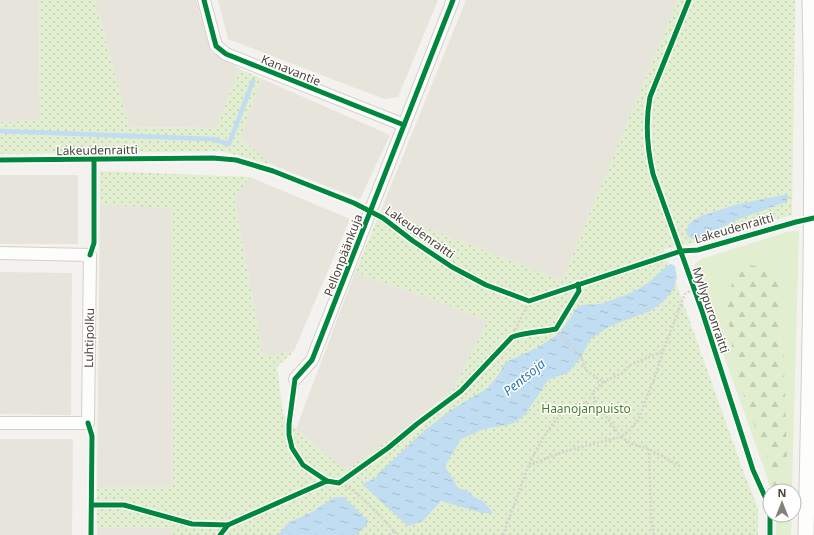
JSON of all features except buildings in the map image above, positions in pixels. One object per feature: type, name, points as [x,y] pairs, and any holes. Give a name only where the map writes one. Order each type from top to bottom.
[{"type":"street","name":"Kanavantie","points":[[204,0],[216,46],[226,54],[404,125]]},
{"type":"street","name":"Pellonpäänkuja","points":[[295,379],[312,360],[453,0]]},
{"type":"street","points":[[806,535],[813,185],[810,0]]},
{"type":"street","name":"Luhtipolku","points":[[0,253],[90,255],[88,423],[0,423]]},
{"type":"path","points":[[571,286],[586,282]]},
{"type":"path","points":[[512,337],[524,333],[543,332],[556,329],[579,291],[578,284]]},
{"type":"path","points":[[528,467],[541,460],[565,451],[621,437],[631,428],[639,418],[685,294],[695,291]]},
{"type":"path","points":[[522,298],[529,301]]},
{"type":"path","points":[[339,483],[388,448],[417,424],[461,392],[512,337],[529,301],[536,298]]},
{"type":"path","points":[[556,329],[581,357],[586,370],[603,382]]},
{"type":"path","points":[[663,351],[630,365],[622,373],[603,382],[592,393],[598,407],[621,437],[632,444],[649,449],[680,466]]},
{"type":"path","points":[[295,379],[289,424],[292,448],[302,466],[326,481],[339,483],[350,489],[398,535]]},
{"type":"path","points":[[503,535],[528,467],[551,425],[569,407],[585,402],[598,407]]},
{"type":"path","points":[[649,449],[651,517],[654,535]]},
{"type":"path","points":[[92,505],[124,505],[192,524],[228,525],[326,481]]},
{"type":"path","points":[[92,497],[92,512]]},
{"type":"path","points":[[220,535],[228,525]]},
{"type":"path","points":[[389,535],[394,531]]},
{"type":"shaded area","points":[[0,0],[39,0],[40,120],[0,122]]},
{"type":"shaded area","points":[[95,0],[196,0],[211,52],[240,69],[216,128],[129,127]]},
{"type":"shaded area","points":[[218,0],[438,0],[398,97],[384,99],[228,39]]},
{"type":"shaded area","points":[[466,0],[678,0],[562,281],[381,210]]},
{"type":"shaded area","points":[[262,79],[390,135],[360,199],[272,165],[240,138]]},
{"type":"shaded area","points":[[0,175],[78,175],[78,244],[0,244]]},
{"type":"shaded area","points":[[250,177],[350,219],[294,351],[263,357],[234,197]]},
{"type":"shaded area","points":[[100,205],[172,207],[173,488],[97,487]]},
{"type":"shaded area","points":[[0,272],[72,273],[71,415],[0,414]]},
{"type":"shaded area","points":[[355,272],[488,320],[455,387],[410,425],[345,470],[296,429]]},
{"type":"shaded area","points":[[0,439],[73,439],[72,535],[0,535]]},
{"type":"shaded area","points":[[97,527],[172,528],[172,535],[97,535]]},
{"type":"green space","points":[[39,0],[95,0],[129,127],[216,128],[240,69],[262,79],[240,138],[272,165],[221,151],[0,154],[0,122],[40,120]]},
{"type":"green space","name":"Haanojanpuisto","points":[[678,0],[795,0],[792,215],[691,244],[664,249],[744,473],[758,508],[758,535],[172,535],[172,528],[97,527],[97,487],[173,487],[172,208],[100,205],[100,171],[250,177],[234,198],[263,356],[294,351],[277,367],[283,414],[296,429],[345,470],[410,425],[455,387],[488,320],[355,272],[381,210],[562,281]]},
{"type":"green space","points":[[799,231],[792,483],[769,483],[694,268],[695,264],[701,259],[787,232]]},
{"type":"green space","points":[[750,265],[776,270],[782,302],[787,460],[779,483],[768,483],[766,453],[747,407],[734,359],[727,311],[734,272]]},
{"type":"green space","points":[[776,523],[792,523],[791,535],[776,535]]},
{"type":"water","points":[[787,194],[789,197],[786,202],[737,220],[697,240],[690,238],[686,233],[691,222],[701,216],[735,205]]},
{"type":"water","name":"Pentsoja","points":[[671,264],[675,266],[677,278],[674,288],[663,302],[650,311],[603,330],[590,340],[581,357],[569,372],[548,380],[524,416],[512,424],[484,429],[461,439],[445,466],[458,488],[470,492],[474,497],[483,501],[493,513],[482,513],[441,501],[423,521],[408,526],[362,484],[376,478],[378,474],[425,430],[451,410],[488,388],[506,362],[537,348],[560,333],[576,309],[582,305],[601,304],[631,293],[648,283]]},
{"type":"water","points":[[335,497],[344,497],[368,521],[356,535],[278,535],[288,523],[312,512]]},
{"type":"waterway","points":[[0,131],[212,139],[229,144],[253,81]]},
{"type":"cycle path","points":[[204,0],[216,46],[226,54],[404,125]]},
{"type":"cycle path","points":[[327,481],[303,465],[292,448],[289,435],[289,424],[295,379],[312,360],[453,0]]},
{"type":"cycle path","name":"Myllypuronraitti","points":[[689,0],[650,97],[647,126],[649,155],[653,174],[702,311],[753,470],[770,508],[770,535]]},
{"type":"cycle path","name":"Lakeudenraitti","points":[[0,160],[213,158],[236,160],[273,171],[354,203],[383,218],[413,241],[452,267],[486,285],[529,301],[681,251],[698,250],[814,218]]},
{"type":"cycle path","name":"Lakeudenraitti","points":[[90,255],[94,243],[94,160]]},
{"type":"cycle path","points":[[220,535],[228,525],[327,481],[339,483],[388,448],[461,391],[512,337],[556,329],[579,291],[578,284]]},
{"type":"cycle path","points":[[88,423],[92,436],[91,535]]},
{"type":"cycle path","points":[[92,505],[124,505],[192,524],[228,525]]}]
